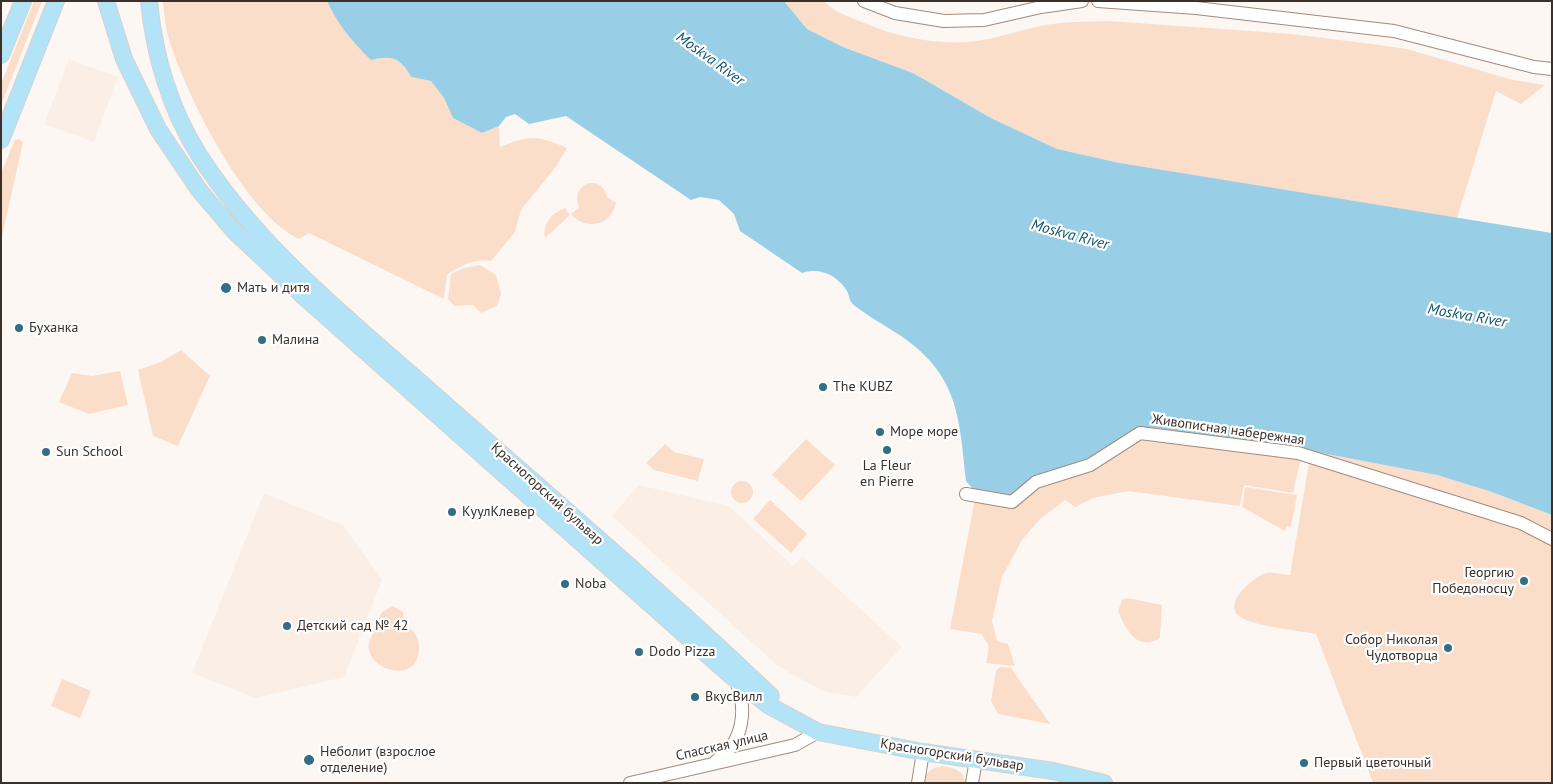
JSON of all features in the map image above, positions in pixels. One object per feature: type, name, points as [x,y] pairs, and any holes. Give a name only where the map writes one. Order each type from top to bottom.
[{"type":"main road","points":[[1,55],[23,1]]},
{"type":"main road","points":[[1,140],[56,1]]},
{"type":"main road","name":"Красногорский бульвар","points":[[106,1],[124,59],[158,129],[199,190],[234,230],[346,334],[735,679],[768,706],[801,725],[818,732],[923,752],[1053,771],[1104,783]]},
{"type":"main road","name":"Красногорский бульвар","points":[[149,1],[157,52],[167,85],[182,123],[198,154],[223,189],[291,265],[354,324],[738,664],[801,725]]},
{"type":"street","points":[[864,1],[895,13],[944,20],[984,20],[1041,7],[1082,1]]},
{"type":"street","points":[[1098,1],[1196,8],[1394,31],[1552,69]]},
{"type":"street","name":"Живописная набережная","points":[[966,494],[1012,502],[1036,482],[1090,465],[1140,433],[1298,453],[1521,523],[1552,539]]},
{"type":"street","points":[[712,764],[732,748],[739,734],[742,701],[735,679]]},
{"type":"street","name":"Спасская улица","points":[[630,783],[795,745],[818,732]]},
{"type":"street","points":[[918,783],[923,752]]},
{"type":"street","points":[[972,783],[976,760]]},
{"type":"shaded area","points":[[34,1],[42,1],[1,105],[1,84]]},
{"type":"shaded area","points":[[163,1],[327,1],[332,12],[371,59],[385,57],[395,59],[411,77],[431,81],[444,98],[453,118],[482,133],[499,126],[500,147],[519,140],[534,138],[567,148],[557,165],[521,210],[515,232],[491,261],[479,261],[468,264],[457,268],[447,275],[444,299],[309,233],[299,239],[279,226],[258,205],[220,151],[189,90],[177,63],[168,34]]},
{"type":"shaded area","points":[[784,1],[824,1],[838,12],[876,28],[939,42],[974,41],[1054,24],[1109,21],[1292,34],[1407,49],[1513,80],[1545,85],[1521,104],[1496,91],[1457,218],[1120,163],[1057,149],[991,118],[913,73],[843,47],[807,29]]},
{"type":"shaded area","points":[[69,59],[118,77],[94,142],[44,124]]},
{"type":"shaded area","points":[[19,139],[23,142],[1,241],[1,173],[15,140]]},
{"type":"shaded area","points":[[588,183],[595,183],[601,186],[605,190],[607,197],[616,203],[609,217],[597,224],[583,223],[571,214],[579,207],[577,196],[579,190]]},
{"type":"shaded area","points":[[565,208],[570,215],[545,238],[545,228],[549,220]]},
{"type":"shaded area","points":[[480,265],[496,275],[501,294],[497,306],[481,313],[473,305],[454,306],[448,299],[451,274],[464,268]]},
{"type":"shaded area","points":[[181,350],[210,376],[178,446],[153,436],[138,370],[161,362]]},
{"type":"shaded area","points":[[120,371],[128,405],[89,414],[59,402],[72,373],[92,376]]},
{"type":"shaded area","points":[[1141,436],[1301,457],[1293,493],[1244,485],[1240,506],[1128,491],[1093,498],[1075,507],[1065,500],[1040,519],[1022,540],[1002,577],[992,621],[997,641],[1008,644],[1015,666],[986,663],[989,646],[981,634],[950,629],[975,499],[1038,485]]},
{"type":"shaded area","points":[[806,439],[835,465],[801,501],[772,475]]},
{"type":"shaded area","points":[[665,444],[674,452],[704,459],[698,481],[654,470],[646,463]]},
{"type":"shaded area","points":[[1311,451],[1437,475],[1492,492],[1552,515],[1552,783],[1373,783],[1316,634],[1250,622],[1237,614],[1234,608],[1235,601],[1244,588],[1257,577],[1269,573],[1290,575]]},
{"type":"shaded area","points":[[742,481],[750,484],[753,492],[750,500],[742,503],[734,500],[731,492],[734,484]]},
{"type":"shaded area","points":[[639,485],[729,506],[793,566],[802,556],[902,647],[856,697],[826,692],[778,666],[612,516]]},
{"type":"shaded area","points":[[1245,487],[1297,495],[1291,527],[1287,526],[1285,531],[1242,507]]},
{"type":"shaded area","name":"Детский сад № 42","points":[[264,493],[343,525],[382,580],[344,677],[256,698],[192,673]]},
{"type":"shaded area","points":[[770,500],[807,534],[791,553],[753,519]]},
{"type":"shaded area","points":[[1127,598],[1162,605],[1160,637],[1157,640],[1143,642],[1128,630],[1118,611],[1122,600]]},
{"type":"shaded area","points":[[393,606],[403,612],[404,624],[414,633],[418,639],[419,646],[416,661],[408,669],[397,671],[385,668],[375,660],[369,650],[370,639],[381,626],[379,618],[382,612]]},
{"type":"shaded area","points":[[1000,667],[1011,668],[1050,724],[998,714],[991,701],[996,671]]},
{"type":"shaded area","points":[[62,679],[91,691],[80,718],[51,706]]},
{"type":"shaded area","points":[[942,766],[961,772],[965,783],[924,783],[925,775],[932,769]]},
{"type":"water","name":"Moskva River","points":[[327,1],[784,1],[807,29],[843,47],[913,73],[991,118],[1057,149],[1120,163],[1552,233],[1552,515],[1492,492],[1437,475],[1311,451],[1138,429],[1087,460],[1012,497],[974,490],[966,481],[957,416],[952,397],[944,380],[933,364],[918,349],[854,305],[850,301],[843,285],[833,277],[815,271],[802,273],[740,231],[734,214],[719,200],[700,197],[691,200],[566,116],[529,124],[515,114],[506,117],[499,126],[482,133],[453,118],[444,98],[431,81],[411,77],[395,59],[371,60],[346,32],[335,17]]},
{"type":"place","name":"Мать и дитя","points":[[226,288]]},
{"type":"place","name":"Буханка","points":[[19,328]]},
{"type":"place","name":"Малина","points":[[262,340]]},
{"type":"place","name":"The KUBZ","points":[[823,387]]},
{"type":"place","name":"Море море","points":[[880,432]]},
{"type":"place","name":"La Fleur en Pierre","points":[[887,450]]},
{"type":"place","name":"Sun School","points":[[46,452]]},
{"type":"place","name":"КуулКлевер","points":[[452,512]]},
{"type":"place","name":"Георгию Победоносцу","points":[[1524,581]]},
{"type":"place","name":"Noba","points":[[565,584]]},
{"type":"place","name":"Детский сад № 42","points":[[287,626]]},
{"type":"place","name":"Собор Николая Чудотворца","points":[[1448,648]]},
{"type":"place","name":"Dodo Pizza","points":[[639,652]]},
{"type":"place","name":"ВкусВилл","points":[[695,697]]},
{"type":"place","name":"Неболит (взрослое отделение)","points":[[309,760]]},
{"type":"place","name":"Первый цветочный","points":[[1304,763]]}]
